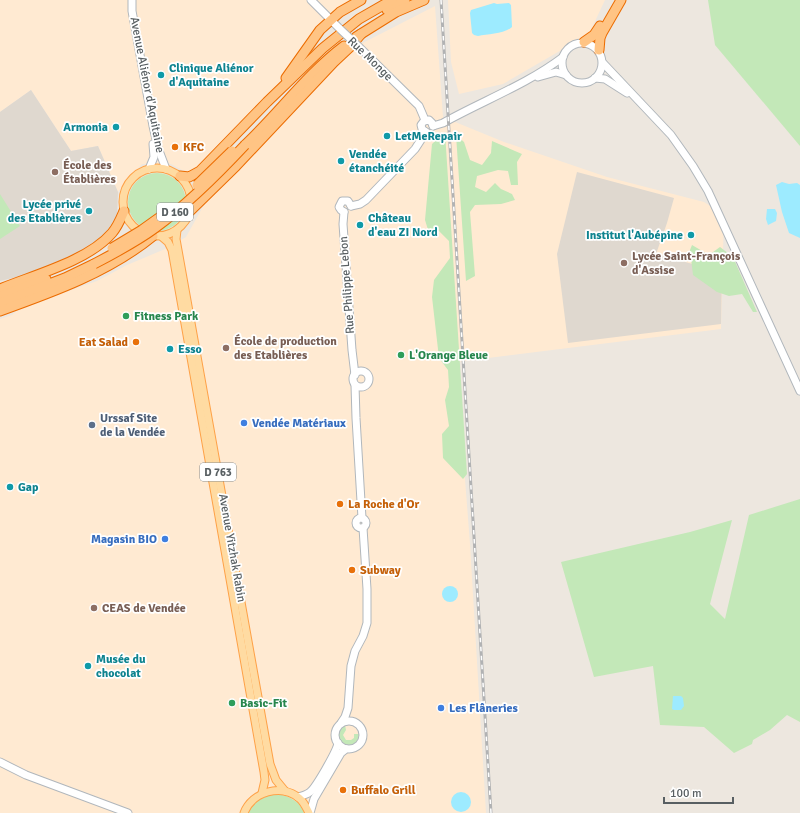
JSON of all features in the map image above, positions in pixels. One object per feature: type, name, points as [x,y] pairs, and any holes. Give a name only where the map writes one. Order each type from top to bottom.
[{"type":"highway","points":[[267,102],[288,76],[307,46],[330,20],[340,12],[361,0]]},
{"type":"highway","points":[[180,176],[189,176],[200,172],[267,102],[333,39],[359,19],[392,0]]},
{"type":"highway","name":"D 160","points":[[243,144],[331,49],[372,18],[405,0]]},
{"type":"highway","name":"D 160","points":[[0,303],[52,283],[93,262],[136,234],[184,198],[243,144],[334,53],[396,12],[424,0]]},
{"type":"highway","points":[[584,42],[594,35],[615,0]]},
{"type":"highway","points":[[599,50],[602,33],[621,0]]},
{"type":"highway","points":[[190,211],[236,166],[361,34]]},
{"type":"highway","points":[[0,289],[82,256],[106,238],[117,226],[124,211]]},
{"type":"highway","name":"D 160","points":[[0,311],[69,285],[130,253],[157,236]]},
{"type":"highway","name":"D 160","points":[[0,297],[93,262]]},
{"type":"main road","points":[[149,169],[166,169],[180,176],[189,189],[191,196],[190,211],[186,221],[177,230],[157,236],[138,230],[129,222],[124,211],[123,200],[127,184],[134,176],[149,169]]},
{"type":"main road","name":"Avenue Yitzhak Rabin","points":[[177,230],[176,239],[270,764],[276,780],[285,791]]},
{"type":"main road","name":"Avenue Yitzhak Rabin","points":[[157,236],[169,244],[174,258],[264,772],[265,780],[262,793]]},
{"type":"main road","points":[[244,813],[246,808],[253,800],[262,793],[273,790],[285,791],[298,797],[310,813]]},
{"type":"street","name":"Avenue Aliénor d'Aquitaine","points":[[126,0],[130,12],[154,150],[154,157],[149,169]]},
{"type":"street","name":"Avenue Aliénor d'Aquitaine","points":[[132,0],[132,11],[153,126],[158,148],[166,169]]},
{"type":"street","name":"Rue Monge","points":[[310,0],[419,106],[425,120]]},
{"type":"street","points":[[584,42],[595,46],[599,50],[603,62],[602,68],[595,78],[591,81],[581,83],[572,80],[566,75],[563,70],[563,57],[567,49],[572,45],[584,42]]},
{"type":"street","points":[[433,126],[431,121],[425,120],[421,127],[426,132],[431,131],[433,126],[443,123],[525,81],[563,57]]},
{"type":"street","points":[[603,62],[642,106],[671,135],[693,166],[720,217],[800,391]]},
{"type":"street","points":[[525,81],[556,72],[566,75]]},
{"type":"street","points":[[595,78],[604,79],[615,85],[642,106]]},
{"type":"street","name":"Rue Philippe Lebon","points":[[355,375],[343,224],[344,212],[348,211],[351,206],[360,204],[366,200],[415,149],[426,132]]},
{"type":"street","points":[[353,358],[366,374],[368,379],[367,384],[363,386],[356,404]]},
{"type":"street","points":[[298,797],[309,794],[312,791],[336,752],[338,744],[335,732],[345,717],[348,708],[351,666],[355,651],[364,636],[367,623],[367,589],[362,528],[365,527],[366,523],[362,518],[355,385],[353,379],[359,372],[364,372]]},
{"type":"street","points":[[355,385],[359,387],[363,386]]},
{"type":"street","points":[[348,708],[352,721]]},
{"type":"street","points":[[310,813],[314,799],[341,753],[346,749],[351,749],[358,746],[363,737],[361,728],[357,723],[352,721],[341,723]]},
{"type":"street","points":[[338,744],[346,749]]},
{"type":"street","points":[[0,762],[16,771],[128,813]]},
{"type":"street","points":[[0,768],[16,771]]},
{"type":"shaded area","points":[[0,0],[351,0],[335,10],[321,23],[275,88],[201,166],[192,172],[182,170],[171,164],[142,164],[118,192],[98,146],[71,151],[31,90],[0,112]]},
{"type":"shaded area","points":[[448,0],[605,0],[589,34],[503,84],[459,94],[451,62]]},
{"type":"shaded area","points":[[435,6],[443,117],[504,142],[607,177],[704,202],[724,215],[721,329],[456,362],[470,544],[486,813],[0,813],[0,319],[12,315],[19,308],[97,281],[127,265],[165,249],[186,237],[205,203],[353,48]]},
{"type":"shaded area","name":"École des Établières","points":[[31,90],[71,151],[98,146],[118,192],[117,216],[106,232],[87,248],[63,261],[25,275],[0,281],[0,112]]},
{"type":"shaded area","name":"Lycée Saint-François d'Assise","points":[[577,172],[674,198],[656,254],[722,272],[721,324],[568,343],[557,254]]},
{"type":"green space","points":[[708,0],[800,0],[800,146],[715,45]]},
{"type":"green space","points":[[445,132],[467,474],[463,479],[443,458],[442,434],[449,426],[445,400],[449,387],[448,370],[439,358],[432,297],[434,280],[450,258],[449,241],[439,231],[429,233],[425,220],[432,144]]},
{"type":"green space","points":[[456,135],[464,142],[470,160],[482,165],[491,153],[492,141],[522,154],[517,162],[518,185],[511,185],[508,171],[498,170],[477,176],[475,187],[486,192],[495,183],[501,189],[512,194],[515,200],[501,204],[475,205],[470,212],[475,276],[466,281]]},
{"type":"green space","points":[[157,173],[168,175],[181,186],[184,191],[186,202],[184,213],[173,226],[168,229],[157,231],[146,229],[133,218],[130,213],[128,202],[130,191],[141,178],[146,175]]},
{"type":"green space","points":[[0,194],[20,226],[0,239]]},
{"type":"green space","points":[[692,245],[709,255],[720,247],[733,257],[757,312],[753,312],[742,294],[729,296],[717,292],[693,275],[690,250]]},
{"type":"green space","points":[[800,499],[800,722],[787,715],[770,730],[753,740],[752,744],[734,753],[704,727],[660,725],[653,666],[594,677],[561,562],[690,532],[732,520],[710,604],[725,619],[749,515]]},
{"type":"green space","points":[[345,725],[346,730],[343,735],[346,740],[351,740],[354,738],[354,734],[359,734],[357,742],[354,744],[345,744],[339,738],[339,731]]},
{"type":"green space","points":[[279,794],[294,800],[300,805],[304,813],[248,813],[251,808],[261,799]]},
{"type":"water","points":[[494,3],[509,3],[511,5],[512,27],[505,31],[496,33],[478,36],[474,35],[472,33],[471,10]]},
{"type":"water","points":[[782,182],[789,184],[797,183],[800,185],[800,238],[789,233],[782,212],[776,185]]},
{"type":"water","points":[[767,209],[775,209],[777,213],[776,221],[768,225],[766,219]]},
{"type":"water","points":[[450,586],[456,588],[458,594],[456,600],[450,602],[444,600],[442,594],[444,588]]},
{"type":"water","points":[[673,696],[681,696],[683,698],[684,706],[681,710],[672,709]]},
{"type":"water","points":[[461,792],[468,795],[471,802],[468,809],[461,812],[454,809],[451,802],[454,795]]},
{"type":"railway","points":[[441,0],[491,813]]},
{"type":"place","name":"Clinique Aliénor d'Aquitaine","points":[[161,75]]},
{"type":"place","name":"Armonia","points":[[116,127]]},
{"type":"place","name":"LetMeRepair","points":[[387,136]]},
{"type":"place","name":"KFC","points":[[175,147]]},
{"type":"place","name":"Vendée étanchéité","points":[[341,161]]},
{"type":"place","name":"École des Établières","points":[[55,172]]},
{"type":"place","name":"Lycée privé des Etablières","points":[[89,211]]},
{"type":"place","name":"Château d'eau ZI Nord","points":[[360,225]]},
{"type":"place","name":"Institut l'Aubépine","points":[[691,235]]},
{"type":"place","name":"Lycée Saint-François d'Assise","points":[[624,263]]},
{"type":"place","name":"Fitness Park","points":[[126,316]]},
{"type":"place","name":"Eat Salad","points":[[136,342]]},
{"type":"place","name":"École de production des Etablières","points":[[226,348]]},
{"type":"place","name":"Esso","points":[[170,349]]},
{"type":"place","name":"L'Orange Bleue","points":[[401,355]]},
{"type":"place","name":"Vendée Matériaux","points":[[244,423]]},
{"type":"place","name":"Urssaf Site de la Vendée","points":[[92,425]]},
{"type":"place","name":"Gap","points":[[10,487]]},
{"type":"place","name":"La Roche d'Or","points":[[340,504]]},
{"type":"place","name":"Magasin BIO","points":[[165,539]]},
{"type":"place","name":"Subway","points":[[352,570]]},
{"type":"place","name":"CEAS de Vendée","points":[[94,608]]},
{"type":"place","name":"Musée du chocolat","points":[[88,666]]},
{"type":"place","name":"Basic-Fit","points":[[232,703]]},
{"type":"place","name":"Les Flâneries","points":[[441,708]]},
{"type":"place","name":"Buffalo Grill","points":[[343,790]]}]
